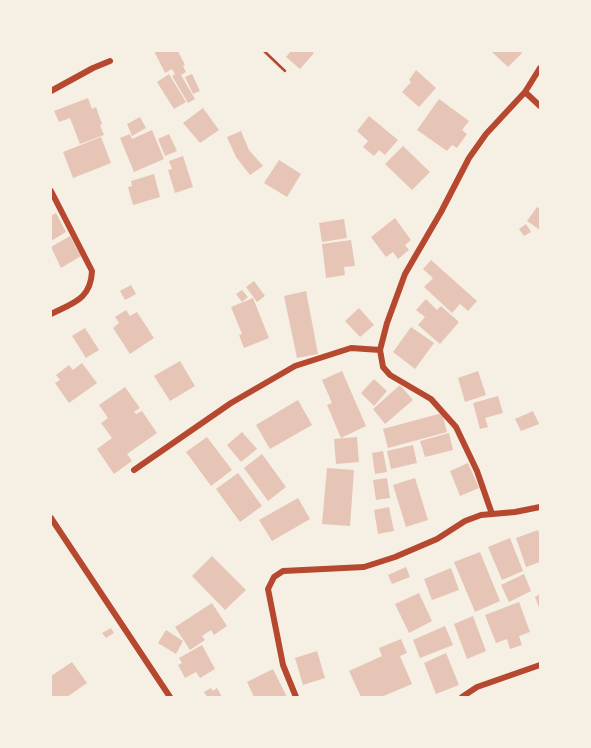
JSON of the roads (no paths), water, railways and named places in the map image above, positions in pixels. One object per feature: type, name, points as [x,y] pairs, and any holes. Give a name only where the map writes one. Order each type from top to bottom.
[{"type":"street","points":[[51,91],[110,61]]},
{"type":"street","points":[[492,514],[477,471],[456,427],[431,399],[383,367],[380,350],[405,274],[469,158],[486,134],[525,92],[540,68]]},
{"type":"street","points":[[525,92],[540,106]]},
{"type":"street","points":[[51,191],[92,271],[92,284],[85,295],[51,314]]},
{"type":"street","points":[[134,470],[230,402],[295,366],[351,348],[380,350]]},
{"type":"street","points":[[296,697],[283,665],[268,589],[274,577],[283,570],[364,567],[437,539],[465,521],[481,515],[540,507]]},
{"type":"street","points":[[51,518],[170,697]]},
{"type":"street","points":[[461,697],[477,687],[540,666]]}]
